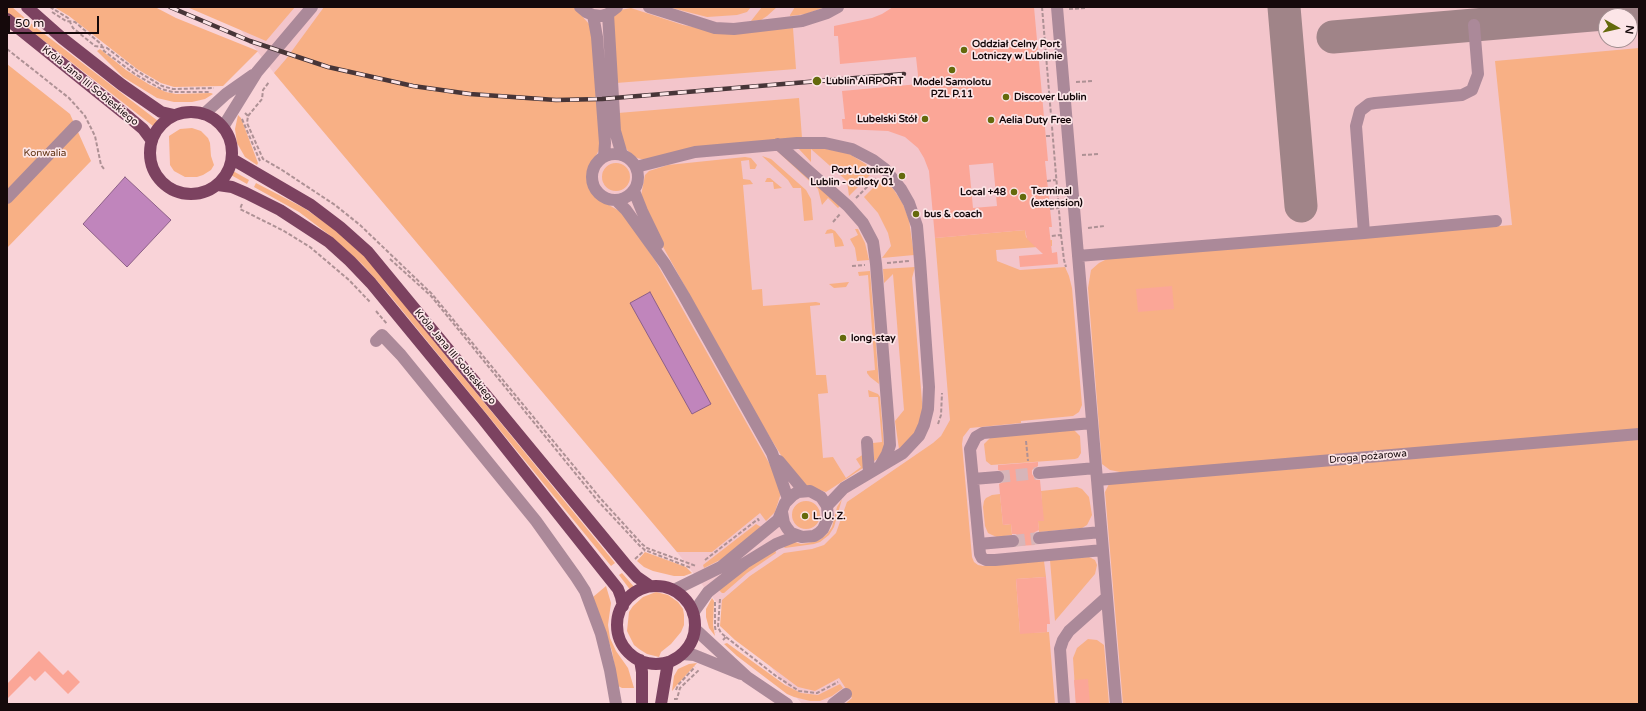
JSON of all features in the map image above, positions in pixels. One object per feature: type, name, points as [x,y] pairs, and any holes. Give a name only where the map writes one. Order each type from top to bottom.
[{"type":"main road","name":"Króla Jana III Sobieskiego","points":[[27,7],[62,38],[122,85],[161,112],[174,115]]},
{"type":"main road","name":"Króla Jana III Sobieskiego","points":[[7,19],[130,118],[152,141]]},
{"type":"main road","points":[[191,112],[204,114],[213,118],[223,127],[230,140],[232,159],[227,173],[218,185],[208,191],[196,194],[179,193],[168,188],[153,170],[150,152],[152,141],[162,124],[174,115],[191,112]]},
{"type":"main road","name":"Króla Jana III Sobieskiego","points":[[232,159],[311,206],[340,227],[368,252],[627,566],[637,577],[650,586]]},
{"type":"main road","name":"Króla Jana III Sobieskiego","points":[[218,185],[232,187],[280,210],[329,242],[350,261],[371,283],[482,418],[618,589],[623,606]]},
{"type":"main road","points":[[650,586],[662,586],[674,590],[684,597],[693,613],[695,629],[691,643],[682,654],[668,662],[654,663],[640,660],[628,650],[620,637],[618,621],[623,606],[637,591],[650,586]]},
{"type":"main road","points":[[640,660],[642,672],[642,704]]},
{"type":"main road","points":[[661,704],[668,662]]},
{"type":"street","points":[[223,127],[258,72],[312,7]]},
{"type":"street","points":[[580,7],[586,12],[601,16],[613,11],[615,131],[622,155]]},
{"type":"street","points":[[649,7],[715,28],[734,29],[802,20],[827,13],[838,7]]},
{"type":"street","points":[[1062,8],[1078,256],[1116,704]]},
{"type":"street","points":[[593,15],[597,37],[605,143],[604,156]]},
{"type":"street","points":[[1364,234],[1356,126],[1360,111],[1369,104],[1462,95],[1472,90],[1478,74],[1474,25]]},
{"type":"street","points":[[204,114],[220,99],[258,72]]},
{"type":"street","points":[[7,198],[76,126]]},
{"type":"street","points":[[636,167],[695,152],[778,144],[818,143],[852,149],[862,154],[884,169],[901,189],[909,203],[917,226],[929,387],[928,409],[924,426],[920,436],[903,453],[844,488],[827,506]]},
{"type":"street","points":[[778,144],[848,206],[863,223],[873,242],[890,445],[880,466]]},
{"type":"street","points":[[613,154],[622,155],[628,157],[636,167],[639,179],[634,191],[626,198],[616,200],[603,197],[594,187],[592,180],[594,167],[604,156],[613,154]]},
{"type":"street","points":[[634,191],[658,243],[665,264]]},
{"type":"street","points":[[616,200],[626,210],[665,264],[772,453],[788,499]]},
{"type":"street","points":[[1078,256],[1364,234],[1496,220]]},
{"type":"street","points":[[376,341],[382,335],[401,355],[536,521],[576,577],[585,591],[601,634],[610,670],[616,704]]},
{"type":"street","points":[[1092,422],[983,433],[976,437],[970,449],[980,554],[982,558],[986,560],[1103,550]]},
{"type":"street","name":"Droga pożarowa","points":[[1097,480],[1639,434]]},
{"type":"street","points":[[867,442],[869,473]]},
{"type":"street","points":[[772,453],[804,491]]},
{"type":"street","points":[[1039,473],[1096,468]]},
{"type":"street","points":[[973,479],[998,477]]},
{"type":"street","points":[[674,590],[721,568],[767,531],[778,520],[788,499],[798,492],[804,491],[816,493],[821,497],[827,506],[828,518],[823,529],[814,536],[796,536],[776,544],[745,563],[708,592],[693,613]]},
{"type":"street","points":[[782,512],[784,523],[796,536]]},
{"type":"street","points":[[1040,538],[1101,532]]},
{"type":"street","points":[[979,544],[1013,541]]},
{"type":"street","points":[[1064,704],[1060,649],[1063,640],[1069,631],[1107,597]]},
{"type":"street","points":[[695,629],[747,677],[787,704]]},
{"type":"street","points":[[682,654],[694,656],[747,677]]},
{"type":"street","points":[[833,704],[846,694]]},
{"type":"path","points":[[44,7],[66,21],[75,22],[96,39],[101,44],[104,51],[135,74],[161,89],[173,92],[211,92],[220,99]]},
{"type":"path","points":[[50,7],[68,18],[73,28],[95,46],[106,48],[148,78],[162,86],[173,89]]},
{"type":"path","points":[[1042,7],[1048,62],[1061,235],[1051,236]]},
{"type":"path","points":[[1062,8],[1087,8]]},
{"type":"path","points":[[7,49],[69,98],[85,116],[95,136],[101,166],[104,169]]},
{"type":"path","points":[[1072,82],[1093,81]]},
{"type":"path","points":[[248,116],[262,99],[263,90],[269,82]]},
{"type":"path","points":[[234,111],[242,117],[256,153]]},
{"type":"path","points":[[1046,136],[1054,135]]},
{"type":"path","points":[[1079,156],[1099,154]]},
{"type":"path","points":[[256,173],[262,159],[314,191],[360,225],[432,294],[601,499],[642,544]]},
{"type":"path","points":[[833,222],[884,169]]},
{"type":"path","points":[[1047,181],[1056,180]]},
{"type":"path","points":[[246,193],[240,210],[284,231],[310,247],[349,280],[389,327]]},
{"type":"path","points":[[1050,209],[1059,208]]},
{"type":"path","points":[[397,265],[431,296],[597,500],[645,550]]},
{"type":"path","points":[[1025,429],[1028,461]]},
{"type":"path","points":[[726,638],[772,673],[799,691],[817,693],[838,682]]},
{"type":"shaded area","points":[[223,7],[1639,7],[1639,704],[802,704],[704,587],[677,552],[274,73]]},
{"type":"shaded area","points":[[125,177],[171,220],[127,267],[83,224]]},
{"type":"shaded area","points":[[650,292],[711,404],[692,414],[630,303]]},
{"type":"green space","points":[[7,7],[12,7],[34,26],[158,121],[153,126],[7,12]]},
{"type":"green space","points":[[54,7],[155,7],[176,18],[258,51],[223,86],[174,87],[161,83],[137,69],[69,16]]},
{"type":"green space","points":[[187,7],[225,8],[295,7],[266,41]]},
{"type":"green space","points":[[324,7],[574,7],[589,24],[592,28],[600,148],[588,171],[588,186],[598,199],[623,213],[656,262],[773,470],[781,493],[775,512],[766,521],[760,513],[712,552],[677,552],[274,73]]},
{"type":"green space","points":[[668,7],[751,7],[747,12],[737,15],[707,17]]},
{"type":"green space","points":[[762,7],[777,7],[761,20],[751,21]]},
{"type":"green space","points":[[795,7],[825,7],[806,14],[790,16]]},
{"type":"green space","points":[[631,8],[683,25],[718,32],[793,28],[796,69],[616,83],[611,20],[620,10]]},
{"type":"green space","points":[[1639,48],[1639,429],[1125,473],[1110,470],[1102,464],[1088,288],[1091,270],[1099,263],[1107,259],[1512,225],[1495,61]]},
{"type":"green space","points":[[100,49],[126,70],[150,85],[166,92],[176,94],[213,94],[205,99],[192,102],[174,102],[157,98],[123,77],[97,51]]},
{"type":"green space","name":"Konwalia","points":[[7,64],[70,114],[91,161],[7,248]]},
{"type":"green space","points":[[799,98],[802,138],[645,160],[637,158],[628,151],[622,142],[618,113]]},
{"type":"green space","points":[[238,115],[241,118],[258,163],[257,165],[245,157],[237,143],[235,129]]},
{"type":"green space","points":[[192,128],[201,131],[208,138],[214,165],[211,170],[203,175],[197,177],[185,177],[174,171],[170,165],[169,136],[180,129]]},
{"type":"green space","points":[[810,146],[848,153],[875,170],[849,196],[847,181],[811,149],[811,162],[798,148]]},
{"type":"green space","points":[[775,149],[777,149],[840,206],[838,208],[828,198],[822,205],[818,189]]},
{"type":"green space","points":[[762,156],[771,159],[806,190],[811,199],[813,220],[804,221],[801,188],[793,188],[788,180]]},
{"type":"green space","points":[[745,157],[751,158],[757,165],[755,169],[750,169],[749,160],[741,161],[743,179],[750,180],[753,184],[743,185],[752,290],[762,289],[763,306],[816,302],[820,303],[820,305],[810,306],[816,375],[826,375],[828,393],[818,394],[823,458],[833,457],[846,478],[861,467],[856,459],[864,454],[863,468],[826,492],[806,486],[792,473],[758,418],[662,245],[641,196],[645,175],[649,171],[668,165]]},
{"type":"green space","points":[[616,163],[622,164],[626,167],[629,171],[629,183],[626,187],[622,190],[616,191],[610,190],[606,187],[603,183],[602,177],[603,171],[606,167],[610,164]]},
{"type":"green space","points":[[233,171],[249,180],[247,184],[231,175]]},
{"type":"green space","points":[[767,178],[770,178],[782,188],[774,189],[773,182],[765,182]]},
{"type":"green space","points":[[883,178],[894,190],[903,204],[909,220],[914,255],[882,258],[891,246],[888,233],[878,213],[864,197]]},
{"type":"green space","points":[[256,183],[304,208],[333,228],[367,259],[615,563],[611,566],[387,292],[362,264],[332,237],[299,212],[254,187]]},
{"type":"green space","points":[[831,229],[835,231],[842,240],[844,246],[835,247],[833,233],[825,234],[827,230]]},
{"type":"green space","points":[[855,229],[858,229],[865,243],[869,260],[857,261],[855,248],[850,239],[858,235]]},
{"type":"green space","points":[[1025,230],[1026,237],[1029,240],[1034,242],[1052,240],[1052,246],[996,250],[997,261],[1020,270],[1065,267],[1072,288],[1082,405],[1079,412],[1073,416],[970,428],[963,437],[962,444],[972,557],[974,562],[983,566],[1044,561],[1046,577],[1016,579],[1020,633],[1049,632],[1055,704],[845,704],[852,698],[839,678],[815,691],[798,687],[735,640],[720,626],[722,600],[750,576],[784,553],[812,549],[824,545],[836,533],[847,502],[941,436],[950,420],[935,238]]},
{"type":"green space","points":[[915,267],[912,278],[923,414],[918,432],[899,449],[895,421],[904,410],[893,274],[884,283],[883,269]]},
{"type":"green space","points":[[870,271],[879,384],[867,373],[867,371],[875,370],[868,275],[859,276],[858,272]]},
{"type":"green space","points":[[849,282],[846,287],[834,288],[829,284]]},
{"type":"green space","points":[[868,390],[878,394],[880,397],[884,446],[881,457],[874,461],[873,443],[882,442],[878,397],[869,397]]},
{"type":"green space","points":[[1074,430],[1080,436],[1081,453],[1078,458],[991,465],[986,461],[984,444],[991,437]]},
{"type":"green space","points":[[1639,439],[1639,704],[1123,704],[1105,492],[1109,484]]},
{"type":"green space","points":[[1077,487],[1082,489],[1089,497],[1092,515],[1087,525],[1082,528],[1039,532],[1038,521],[1043,521],[1041,491]]},
{"type":"green space","points":[[1000,494],[1003,525],[1011,524],[1012,535],[997,537],[988,533],[985,526],[983,507],[986,498],[992,495]]},
{"type":"green space","points":[[842,499],[834,527],[829,535],[820,542],[785,548],[782,545],[795,542],[801,544],[808,543],[821,539],[832,527],[837,507]]},
{"type":"green space","points":[[806,501],[816,505],[820,515],[816,525],[806,529],[796,525],[792,515],[796,505]]},
{"type":"green space","points":[[756,524],[761,527],[722,559],[704,568],[703,565]]},
{"type":"green space","points":[[775,549],[776,553],[747,573],[724,593],[719,590],[739,572]]},
{"type":"green space","points":[[645,552],[686,567],[692,573],[684,576],[674,576],[653,571],[644,567],[637,561]]},
{"type":"green space","points":[[1089,557],[1095,560],[1097,565],[1095,574],[1055,621],[1050,560]]},
{"type":"green space","points":[[622,573],[635,588],[633,591],[631,591],[619,575]]},
{"type":"green space","points":[[606,586],[611,603],[608,625],[610,638],[616,651],[628,668],[634,688],[622,688],[618,686],[612,651],[593,597]]},
{"type":"green space","points":[[656,592],[668,595],[678,602],[683,609],[684,615],[684,625],[681,632],[671,644],[661,652],[659,657],[647,654],[634,645],[627,631],[629,612],[633,606],[643,597]]},
{"type":"green space","points":[[712,598],[714,601],[713,625],[715,636],[709,628],[706,617],[706,609]]},
{"type":"green space","points":[[1088,639],[1097,640],[1104,645],[1109,704],[1076,704],[1073,658],[1077,648]]},
{"type":"green space","points":[[727,643],[785,685],[801,693],[818,695],[840,684],[843,688],[832,696],[820,701],[810,701],[794,697],[787,694],[737,656],[724,644]]},
{"type":"green space","points":[[697,663],[672,691],[674,676],[678,669],[689,664]]},
{"type":"building","points":[[893,7],[1034,7],[1048,161],[1045,161],[1052,227],[1049,227],[1052,253],[1057,252],[1058,264],[1020,267],[1019,256],[1043,254],[1027,239],[1025,230],[935,238],[929,171],[918,148],[905,137],[888,131],[843,129],[842,119],[845,119],[842,91],[919,84],[916,57],[840,64],[838,36],[834,36],[834,26],[872,18]],"holes":[[[993,163],[997,206],[973,208],[969,165]]]},
{"type":"building","points":[[1172,286],[1174,309],[1138,312],[1136,289]]},
{"type":"building","points":[[1038,462],[1038,466],[1032,470],[1032,474],[1036,480],[1040,480],[1044,521],[1038,521],[1039,530],[1032,535],[1035,545],[1018,546],[1020,540],[1016,534],[1012,534],[1011,524],[1003,525],[999,484],[1005,481],[1005,476],[1004,472],[998,470],[998,465]]},
{"type":"building","points":[[1046,577],[1050,624],[1047,624],[1047,632],[1020,634],[1016,579]]},
{"type":"building","points":[[39,651],[63,675],[68,670],[80,682],[68,694],[45,671],[35,681],[30,676],[7,699],[7,684]]},
{"type":"building","points":[[1088,679],[1090,704],[1076,704],[1074,680]]},
{"type":"taxiway","points":[[1284,7],[1301,206]]},
{"type":"taxiway","points":[[1333,37],[1639,11]]},
{"type":"tunnel","points":[[998,477],[1039,473]]},
{"type":"tunnel","points":[[1013,541],[1039,538]]},
{"type":"railway","points":[[170,7],[250,41],[328,67],[413,86],[470,94],[556,100],[602,99],[904,74]]},
{"type":"place","name":"Oddział Celny Port Lotniczy w Lublinie","points":[[964,50]]},
{"type":"place","name":"Model Samolotu PZL P.11","points":[[952,70]]},
{"type":"place","name":"Lublin AIRPORT","points":[[817,81]]},
{"type":"place","name":"Discover Lublin","points":[[1006,97]]},
{"type":"place","name":"Lubelski Stół","points":[[925,119]]},
{"type":"place","name":"Aelia Duty Free","points":[[991,120]]},
{"type":"place","name":"Port Lotniczy Lublin - odloty 01","points":[[902,176]]},
{"type":"place","name":"Local +48","points":[[1014,192]]},
{"type":"place","name":"Terminal (extension)","points":[[1023,197]]},
{"type":"place","name":"bus & coach","points":[[916,214]]},
{"type":"place","name":"long-stay","points":[[843,338]]},
{"type":"place","name":"L. U. Z.","points":[[805,516]]}]
